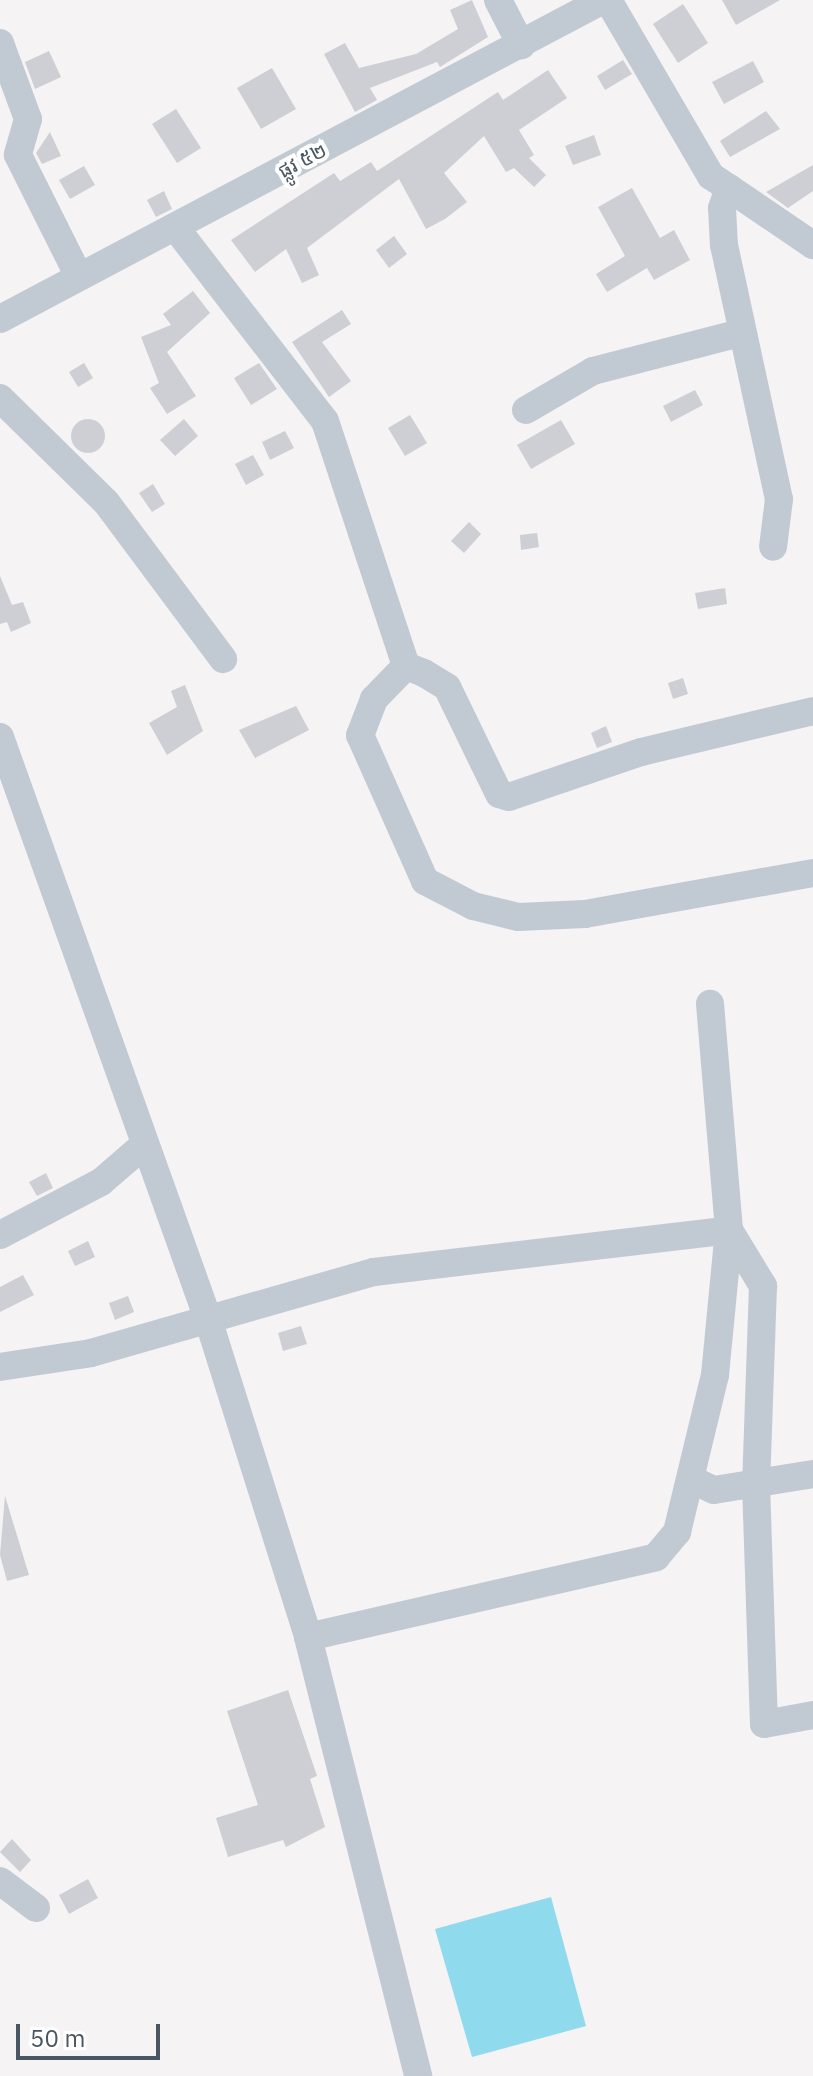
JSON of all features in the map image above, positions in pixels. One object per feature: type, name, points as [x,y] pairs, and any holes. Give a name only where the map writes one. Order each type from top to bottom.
[{"type":"street","points":[[498,0],[521,45]]},
{"type":"street","points":[[606,0],[711,176],[813,245]]},
{"type":"street","name":"ផ្លូវ ៥២","points":[[0,319],[606,0]]},
{"type":"street","points":[[0,43],[28,119],[18,155],[79,277]]},
{"type":"street","points":[[729,188],[723,232],[740,333],[779,499],[773,547]]},
{"type":"street","points":[[175,227],[325,421],[406,666],[447,687],[499,794],[509,797],[641,752],[813,711]]},
{"type":"street","points":[[526,410],[593,371],[740,333]]},
{"type":"street","points":[[0,398],[106,502],[223,659]]},
{"type":"street","points":[[406,666],[374,699],[360,735],[425,881],[447,896],[518,917],[585,914],[813,873]]},
{"type":"street","points":[[0,737],[208,1319],[308,1637],[418,2076]]},
{"type":"street","points":[[308,1637],[656,1557],[677,1532],[715,1375],[729,1230],[710,1004]]},
{"type":"street","points":[[0,1235],[101,1182],[145,1144]]},
{"type":"street","points":[[0,1367],[76,1356],[374,1272],[729,1230]]},
{"type":"street","points":[[729,1230],[763,1286],[756,1484],[764,1724],[813,1715]]},
{"type":"street","points":[[691,1479],[714,1490],[813,1474]]},
{"type":"street","points":[[0,1881],[36,1908]]},
{"type":"water","points":[[551,1897],[586,2026],[472,2057],[435,1929]]},
{"type":"building","points":[[472,0],[488,37],[440,67],[437,62],[370,88],[377,100],[355,112],[324,54],[345,43],[359,68],[416,54],[458,29],[450,10]]},
{"type":"building","points":[[722,0],[780,0],[736,25]]},
{"type":"building","points":[[683,4],[708,43],[678,63],[653,24]]},
{"type":"building","points":[[49,51],[61,77],[35,89],[25,62]]},
{"type":"building","points":[[623,60],[632,74],[605,90],[597,76]]},
{"type":"building","points":[[753,61],[764,82],[724,104],[712,82]]},
{"type":"building","points":[[272,68],[296,109],[261,129],[237,88]]},
{"type":"building","points":[[548,70],[567,98],[519,130],[534,155],[529,158],[546,175],[534,187],[514,168],[506,172],[484,136],[444,173],[467,202],[426,229],[399,179],[307,248],[319,275],[302,283],[286,249],[255,272],[231,240],[334,173],[340,181],[371,162],[377,171],[498,92],[503,100]]},
{"type":"building","points":[[176,109],[201,148],[177,163],[152,124]]},
{"type":"building","points":[[766,111],[780,129],[730,157],[720,141]]},
{"type":"building","points":[[50,132],[61,156],[42,164],[36,153]]},
{"type":"building","points":[[594,135],[601,155],[573,165],[565,146]]},
{"type":"building","points":[[813,165],[813,191],[788,208],[766,192]]},
{"type":"building","points":[[84,166],[95,185],[70,199],[59,180]]},
{"type":"building","points":[[632,188],[660,238],[674,230],[690,260],[654,280],[647,268],[607,292],[596,274],[625,256],[598,207]]},
{"type":"building","points":[[164,191],[172,209],[156,217],[147,200]]},
{"type":"building","points":[[394,236],[407,254],[389,268],[376,250]]},
{"type":"building","points":[[193,291],[210,313],[167,352],[196,396],[167,414],[150,388],[159,383],[141,337],[171,325],[163,314]]},
{"type":"building","points":[[342,310],[351,324],[322,342],[351,381],[329,397],[292,342]]},
{"type":"building","points":[[84,363],[93,378],[78,387],[69,372]]},
{"type":"building","points":[[259,363],[277,389],[251,405],[234,378]]},
{"type":"building","points":[[695,390],[703,405],[671,422],[663,406]]},
{"type":"building","points":[[410,415],[427,443],[405,456],[388,428]]},
{"type":"building","points":[[88,419],[100,424],[105,436],[100,448],[88,453],[76,448],[71,436],[76,424]]},
{"type":"building","points":[[184,419],[198,436],[175,456],[160,440]]},
{"type":"building","points":[[561,420],[575,444],[531,469],[517,445]]},
{"type":"building","points":[[285,431],[294,448],[270,460],[262,442]]},
{"type":"building","points":[[253,455],[264,475],[246,485],[235,464]]},
{"type":"building","points":[[153,484],[165,504],[152,512],[139,493]]},
{"type":"building","points":[[469,522],[481,534],[464,553],[451,541]]},
{"type":"building","points":[[537,533],[539,547],[521,550],[520,535]]},
{"type":"building","points":[[0,576],[12,605],[23,602],[31,623],[11,632],[7,622],[0,624]]},
{"type":"building","points":[[725,588],[727,604],[698,609],[695,593]]},
{"type":"building","points":[[683,678],[688,694],[673,699],[668,683]]},
{"type":"building","points":[[185,685],[203,731],[167,755],[149,723],[177,707],[171,691]]},
{"type":"building","points":[[296,706],[309,730],[255,758],[239,730]]},
{"type":"building","points":[[606,726],[612,742],[597,748],[591,733]]},
{"type":"building","points":[[46,1173],[53,1188],[37,1196],[29,1182]]},
{"type":"building","points":[[88,1241],[95,1257],[75,1266],[68,1251]]},
{"type":"building","points":[[23,1275],[34,1295],[0,1312],[0,1287]]},
{"type":"building","points":[[128,1296],[134,1312],[115,1320],[109,1303]]},
{"type":"building","points":[[301,1326],[307,1344],[283,1351],[278,1333]]},
{"type":"building","points":[[5,1496],[29,1575],[7,1581],[0,1555]]},
{"type":"building","points":[[288,1690],[317,1776],[310,1779],[325,1827],[286,1847],[283,1840],[228,1857],[216,1818],[258,1805],[227,1711]]},
{"type":"building","points":[[12,1839],[31,1860],[20,1872],[0,1852]]},
{"type":"building","points":[[88,1879],[98,1898],[69,1914],[59,1895]]}]
